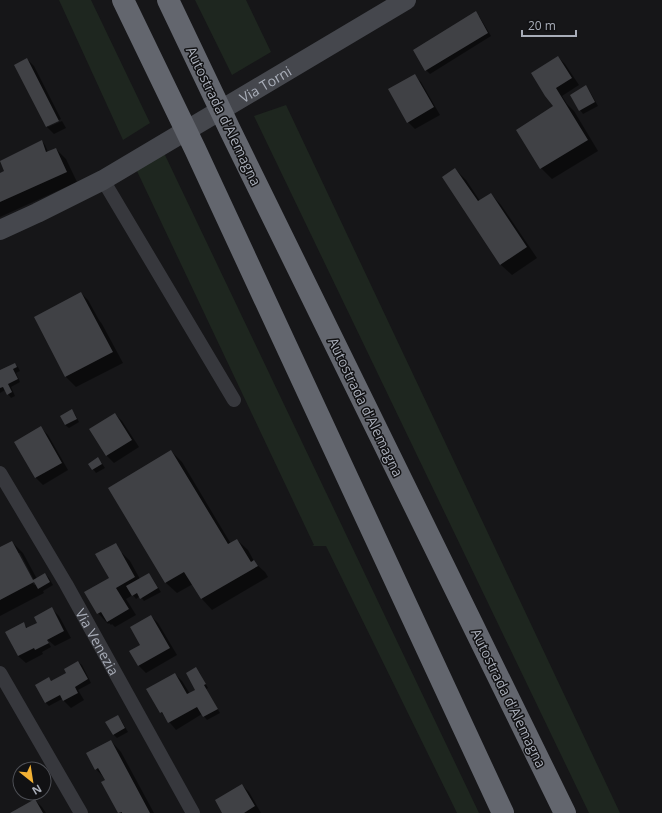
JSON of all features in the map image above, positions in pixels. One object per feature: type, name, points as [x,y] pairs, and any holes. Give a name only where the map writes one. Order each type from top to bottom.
[{"type":"highway","points":[[123,0],[195,149],[503,813]]},
{"type":"highway","name":"Autostrada d'Alemagna","points":[[168,0],[230,130],[565,813]]},
{"type":"main road","name":"Via Torni","points":[[0,230],[103,180],[406,0]]},
{"type":"street","points":[[103,180],[234,400]]},
{"type":"street","name":"Via Venezia","points":[[0,473],[66,584],[193,813]]},
{"type":"street","points":[[0,673],[80,813]]},
{"type":"shaded area","points":[[59,0],[91,0],[150,123],[123,140]]},
{"type":"shaded area","points":[[195,0],[246,0],[271,52],[232,75]]},
{"type":"shaded area","points":[[286,105],[620,813],[589,813],[254,116]]},
{"type":"shaded area","points":[[164,153],[479,813],[457,813],[326,546],[312,546],[314,545],[136,169]]},
{"type":"building","points":[[476,11],[488,33],[425,71],[413,50]]},
{"type":"building","points":[[558,56],[572,78],[556,88],[588,140],[540,169],[516,130],[553,106],[531,73]]},
{"type":"building","points":[[27,58],[59,121],[46,127],[14,65]]},
{"type":"building","points":[[415,74],[434,107],[407,123],[388,89]]},
{"type":"building","points":[[586,85],[595,102],[579,111],[570,95]]},
{"type":"building","points":[[42,140],[46,152],[56,148],[67,172],[0,202],[0,173],[4,171],[0,161]]},
{"type":"building","points":[[455,168],[478,201],[491,193],[527,247],[500,265],[442,177]]},
{"type":"building","points":[[81,292],[113,352],[65,377],[34,317]]},
{"type":"building","points":[[15,363],[17,367],[13,369],[18,379],[8,384],[12,392],[7,395],[3,387],[0,388],[0,370]]},
{"type":"building","points":[[72,409],[77,419],[65,425],[60,416]]},
{"type":"building","points":[[115,413],[132,440],[106,456],[89,429]]},
{"type":"building","points":[[41,426],[62,463],[35,478],[14,442]]},
{"type":"building","points":[[171,450],[228,544],[237,539],[251,562],[254,560],[258,566],[201,599],[184,572],[165,583],[108,488]]},
{"type":"building","points":[[98,457],[102,464],[92,470],[88,464]]},
{"type":"building","points":[[12,541],[33,580],[45,573],[50,582],[38,589],[34,582],[0,600],[0,547]]},
{"type":"building","points":[[116,543],[135,577],[116,588],[129,609],[107,622],[101,612],[97,614],[84,592],[109,578],[95,554]]},
{"type":"building","points":[[149,573],[158,588],[140,599],[137,593],[132,596],[126,586]]},
{"type":"building","points":[[52,607],[64,631],[47,640],[49,643],[18,656],[5,632],[24,622],[26,628],[37,623],[34,617]]},
{"type":"building","points":[[151,615],[170,648],[138,666],[129,651],[140,645],[130,627]]},
{"type":"building","points":[[78,661],[88,679],[75,687],[78,693],[63,701],[60,695],[45,703],[35,685],[49,677],[51,681],[66,673],[64,669]]},
{"type":"building","points":[[196,667],[206,684],[204,685],[218,709],[203,717],[197,707],[168,723],[162,712],[160,713],[146,689],[175,673],[187,694],[195,690],[186,673]]},
{"type":"building","points":[[118,715],[125,728],[113,735],[105,722]]},
{"type":"building","points":[[111,740],[150,813],[118,813],[101,782],[105,780],[98,768],[95,770],[86,753]]},
{"type":"building","points":[[242,784],[255,806],[244,813],[222,813],[215,800]]},
{"type":"building","points":[[31,801],[36,801],[43,813],[10,813]]}]
